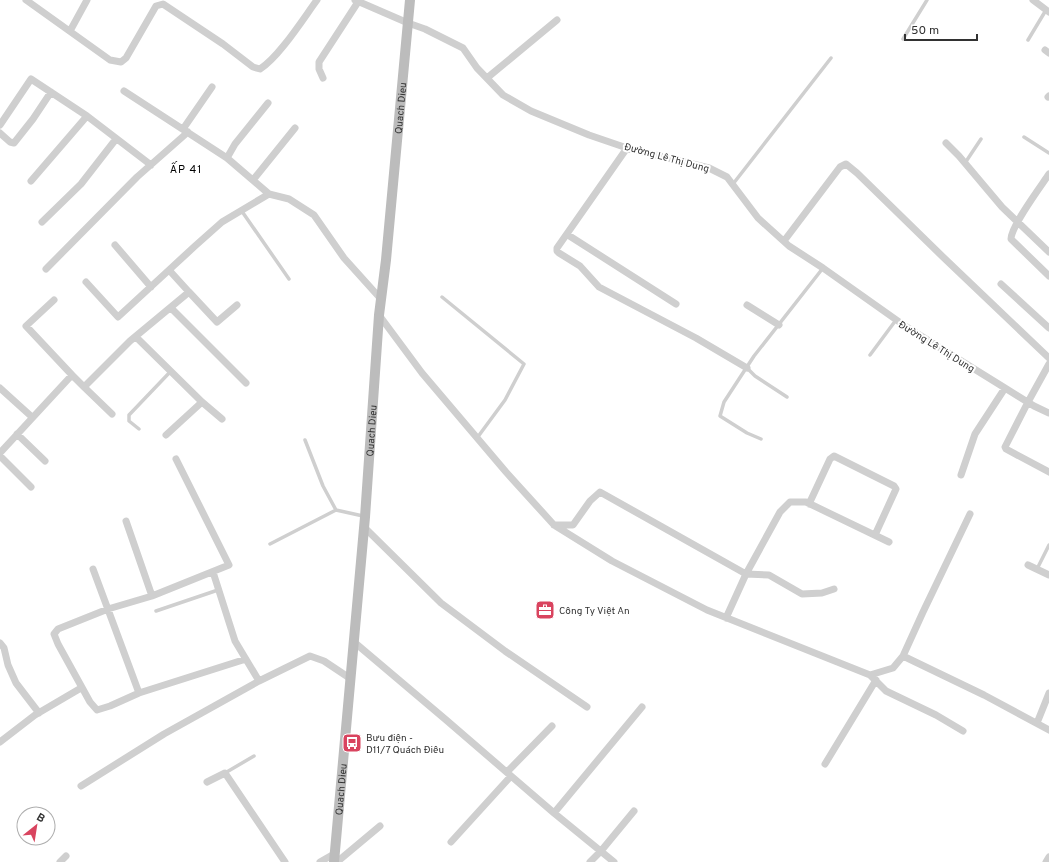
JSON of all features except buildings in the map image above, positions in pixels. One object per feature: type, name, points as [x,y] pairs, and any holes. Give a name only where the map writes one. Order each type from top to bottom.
[{"type":"main road","name":"Quach Dieu","points":[[335,860],[365,522],[380,298],[387,252],[410,0]]},
{"type":"street","points":[[26,0],[110,60],[121,62],[126,58],[156,6],[163,2],[253,67],[260,69],[268,64],[314,1]]},
{"type":"street","points":[[70,31],[87,0]]},
{"type":"street","points":[[1033,0],[1048,11]]},
{"type":"street","points":[[323,78],[319,70],[319,62],[356,1]]},
{"type":"street","name":"Đường Lê Thị Dung","points":[[356,1],[425,29],[463,48],[477,68],[503,95],[531,110],[589,136],[628,148],[709,168],[728,177],[758,218],[789,246],[823,268],[896,320],[1004,388],[1049,413]]},
{"type":"street","points":[[487,78],[557,20]]},
{"type":"street","points":[[0,125],[30,80],[34,80],[87,116],[151,165]]},
{"type":"street","points":[[46,269],[185,131],[212,87]]},
{"type":"street","points":[[124,91],[227,158],[269,194],[289,199],[314,215],[344,258],[380,298]]},
{"type":"street","points":[[0,133],[10,142],[14,143],[33,119],[51,92]]},
{"type":"street","points":[[227,158],[235,144],[268,103]]},
{"type":"street","points":[[31,181],[87,116]]},
{"type":"street","points":[[253,180],[295,128]]},
{"type":"street","points":[[42,222],[80,184],[116,138]]},
{"type":"street","points":[[946,143],[1002,207],[1049,252]]},
{"type":"street","points":[[628,148],[557,251],[580,266],[600,287],[696,338],[747,368]]},
{"type":"street","points":[[784,242],[840,167],[846,164],[1049,358]]},
{"type":"street","points":[[1049,174],[1018,222],[1011,236],[1011,239],[1049,276]]},
{"type":"street","points":[[86,282],[118,317],[222,222],[269,194]]},
{"type":"street","points":[[568,234],[676,304]]},
{"type":"street","points":[[115,245],[151,287]]},
{"type":"street","points":[[169,270],[217,322],[237,305]]},
{"type":"street","points":[[1001,284],[1049,328]]},
{"type":"street","points":[[84,387],[136,337],[189,292]]},
{"type":"street","points":[[54,300],[26,326],[72,375],[112,414]]},
{"type":"street","points":[[747,305],[779,325]]},
{"type":"street","points":[[171,308],[246,383]]},
{"type":"street","points":[[379,315],[422,373],[554,525],[612,561],[707,610],[873,678],[886,691],[936,715],[963,731]]},
{"type":"street","points":[[136,337],[202,402],[222,419]]},
{"type":"street","points":[[1049,364],[1005,447],[1006,449],[1049,472]]},
{"type":"street","points":[[0,453],[72,375]]},
{"type":"street","points":[[0,388],[32,418]]},
{"type":"street","points":[[962,475],[975,434],[1004,388]]},
{"type":"street","points":[[166,435],[202,402]]},
{"type":"street","points":[[17,434],[45,462]]},
{"type":"street","points":[[0,456],[31,487]]},
{"type":"street","points":[[809,504],[830,459],[834,456],[894,486],[896,490],[875,535]]},
{"type":"street","points":[[176,458],[229,566],[152,596],[108,609],[58,629],[54,634],[81,688],[97,710],[139,693],[246,659]]},
{"type":"street","points":[[554,525],[573,525],[590,501],[600,492],[746,574],[769,576],[802,594],[822,593],[834,589]]},
{"type":"street","points":[[726,618],[746,574],[780,512],[790,502],[806,502],[890,542]]},
{"type":"street","points":[[825,764],[873,678],[893,668],[903,656],[970,514]]},
{"type":"street","points":[[126,521],[152,596]]},
{"type":"street","points":[[365,522],[441,603],[505,651],[587,707]]},
{"type":"street","points":[[1028,565],[1049,575]]},
{"type":"street","points":[[93,569],[139,693]]},
{"type":"street","points":[[213,572],[235,640],[259,681]]},
{"type":"street","points":[[354,642],[554,813],[614,862]]},
{"type":"street","points":[[0,643],[4,648],[8,665],[16,683],[38,713]]},
{"type":"street","points":[[81,786],[164,734],[259,681],[310,656],[324,661],[350,679]]},
{"type":"street","points":[[903,656],[984,695],[1049,730]]},
{"type":"street","points":[[0,742],[38,713],[81,688]]},
{"type":"street","points":[[1037,723],[1049,693]]},
{"type":"street","points":[[554,813],[642,707]]},
{"type":"street","points":[[451,842],[552,726]]},
{"type":"street","points":[[206,782],[225,773],[285,862]]},
{"type":"street","points":[[590,862],[602,851],[634,811]]},
{"type":"street","points":[[320,862],[335,860],[380,826]]},
{"type":"street","points":[[60,862],[66,856]]},
{"type":"street","points":[[1046,862],[1049,857]]},
{"type":"lane","points":[[904,39],[927,0]]},
{"type":"lane","points":[[1028,40],[1048,11]]},
{"type":"lane","points":[[733,184],[830,58]]},
{"type":"lane","points":[[1024,138],[1049,153]]},
{"type":"lane","points":[[965,163],[981,139]]},
{"type":"lane","points":[[241,210],[289,279]]},
{"type":"lane","points":[[761,439],[747,433],[720,416],[724,402],[754,356],[823,268]]},
{"type":"lane","points":[[442,297],[524,364],[505,400],[477,438]]},
{"type":"lane","points":[[870,355],[896,320]]},
{"type":"lane","points":[[747,368],[755,376],[787,397]]},
{"type":"lane","points":[[139,429],[129,421],[128,415],[172,371]]},
{"type":"lane","points":[[304,440],[323,486],[336,510],[365,522]]},
{"type":"lane","points":[[270,544],[336,510]]},
{"type":"lane","points":[[1036,569],[1049,545]]},
{"type":"lane","points":[[156,611],[218,590]]},
{"type":"lane","points":[[225,773],[254,756]]},
{"type":"place","name":"Công Ty Việt An","points":[[545,610]]},
{"type":"place","name":"Bưu điện - D11/7 Quách Điêu","points":[[352,743]]},
{"type":"district","name":"ẤP 41","points":[[186,169]]}]
